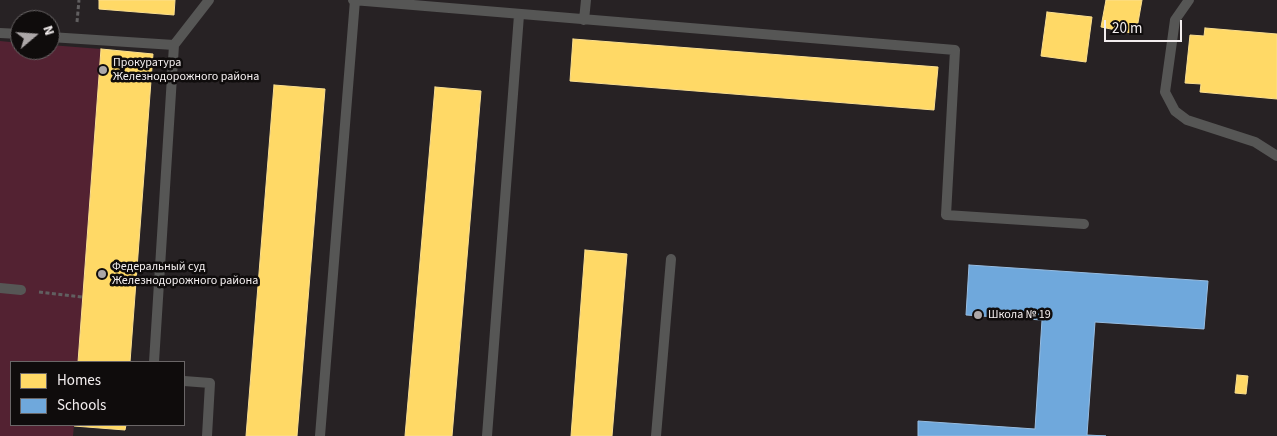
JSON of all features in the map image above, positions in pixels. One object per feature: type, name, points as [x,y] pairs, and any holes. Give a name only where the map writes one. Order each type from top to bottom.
[{"type":"lane","points":[[154,361],[174,45],[209,0]]},
{"type":"lane","points":[[320,436],[354,0],[955,50],[946,215],[1084,224]]},
{"type":"lane","points":[[584,20],[586,0]]},
{"type":"lane","points":[[1189,0],[1175,20],[1165,92],[1174,111],[1187,120],[1255,142],[1277,156]]},
{"type":"lane","points":[[487,436],[519,15]]},
{"type":"lane","points":[[60,38],[174,45]]},
{"type":"lane","points":[[656,436],[671,259]]},
{"type":"lane","points":[[0,288],[21,290]]},
{"type":"lane","points":[[185,381],[210,383],[207,436]]},
{"type":"path","points":[[21,290],[82,297]]},
{"type":"shaded area","points":[[0,41],[10,42],[10,60],[60,60],[60,46],[101,49],[78,361],[10,361],[10,426],[74,426],[73,436],[0,436]]},
{"type":"building: Homes","points":[[99,0],[175,0],[174,15],[99,9]]},
{"type":"building: Homes","points":[[1106,0],[1142,0],[1136,34],[1101,27]]},
{"type":"building: Homes","points":[[1047,12],[1092,17],[1086,62],[1041,56]]},
{"type":"building: Homes","points":[[1205,28],[1277,34],[1277,99],[1200,92],[1201,84],[1185,83],[1190,35],[1204,36]]},
{"type":"building: Homes","points":[[573,39],[938,67],[934,110],[570,81]]},
{"type":"building: Homes","points":[[101,49],[153,54],[130,361],[78,361]]},
{"type":"building: Homes","points":[[274,85],[325,89],[297,436],[246,436]]},
{"type":"building: Homes","points":[[435,87],[481,91],[452,436],[405,436]]},
{"type":"building: Homes","points":[[585,250],[627,254],[612,436],[571,436]]},
{"type":"building: Homes","points":[[1237,375],[1248,376],[1246,394],[1235,393]]},
{"type":"building: Homes","points":[[74,426],[126,426],[125,430]]},
{"type":"building: Schools","points":[[969,265],[1208,281],[1204,329],[1095,322],[1087,435],[1106,436],[918,436],[918,421],[1035,429],[1042,320],[966,315]]},
{"type":"place","name":"Прокуратура Железнодорожного района","points":[[103,70]]},
{"type":"place","name":"Федеральный суд Железнодорожного района","points":[[102,274]]},
{"type":"place","name":"Школа № 19","points":[[978,315]]}]
